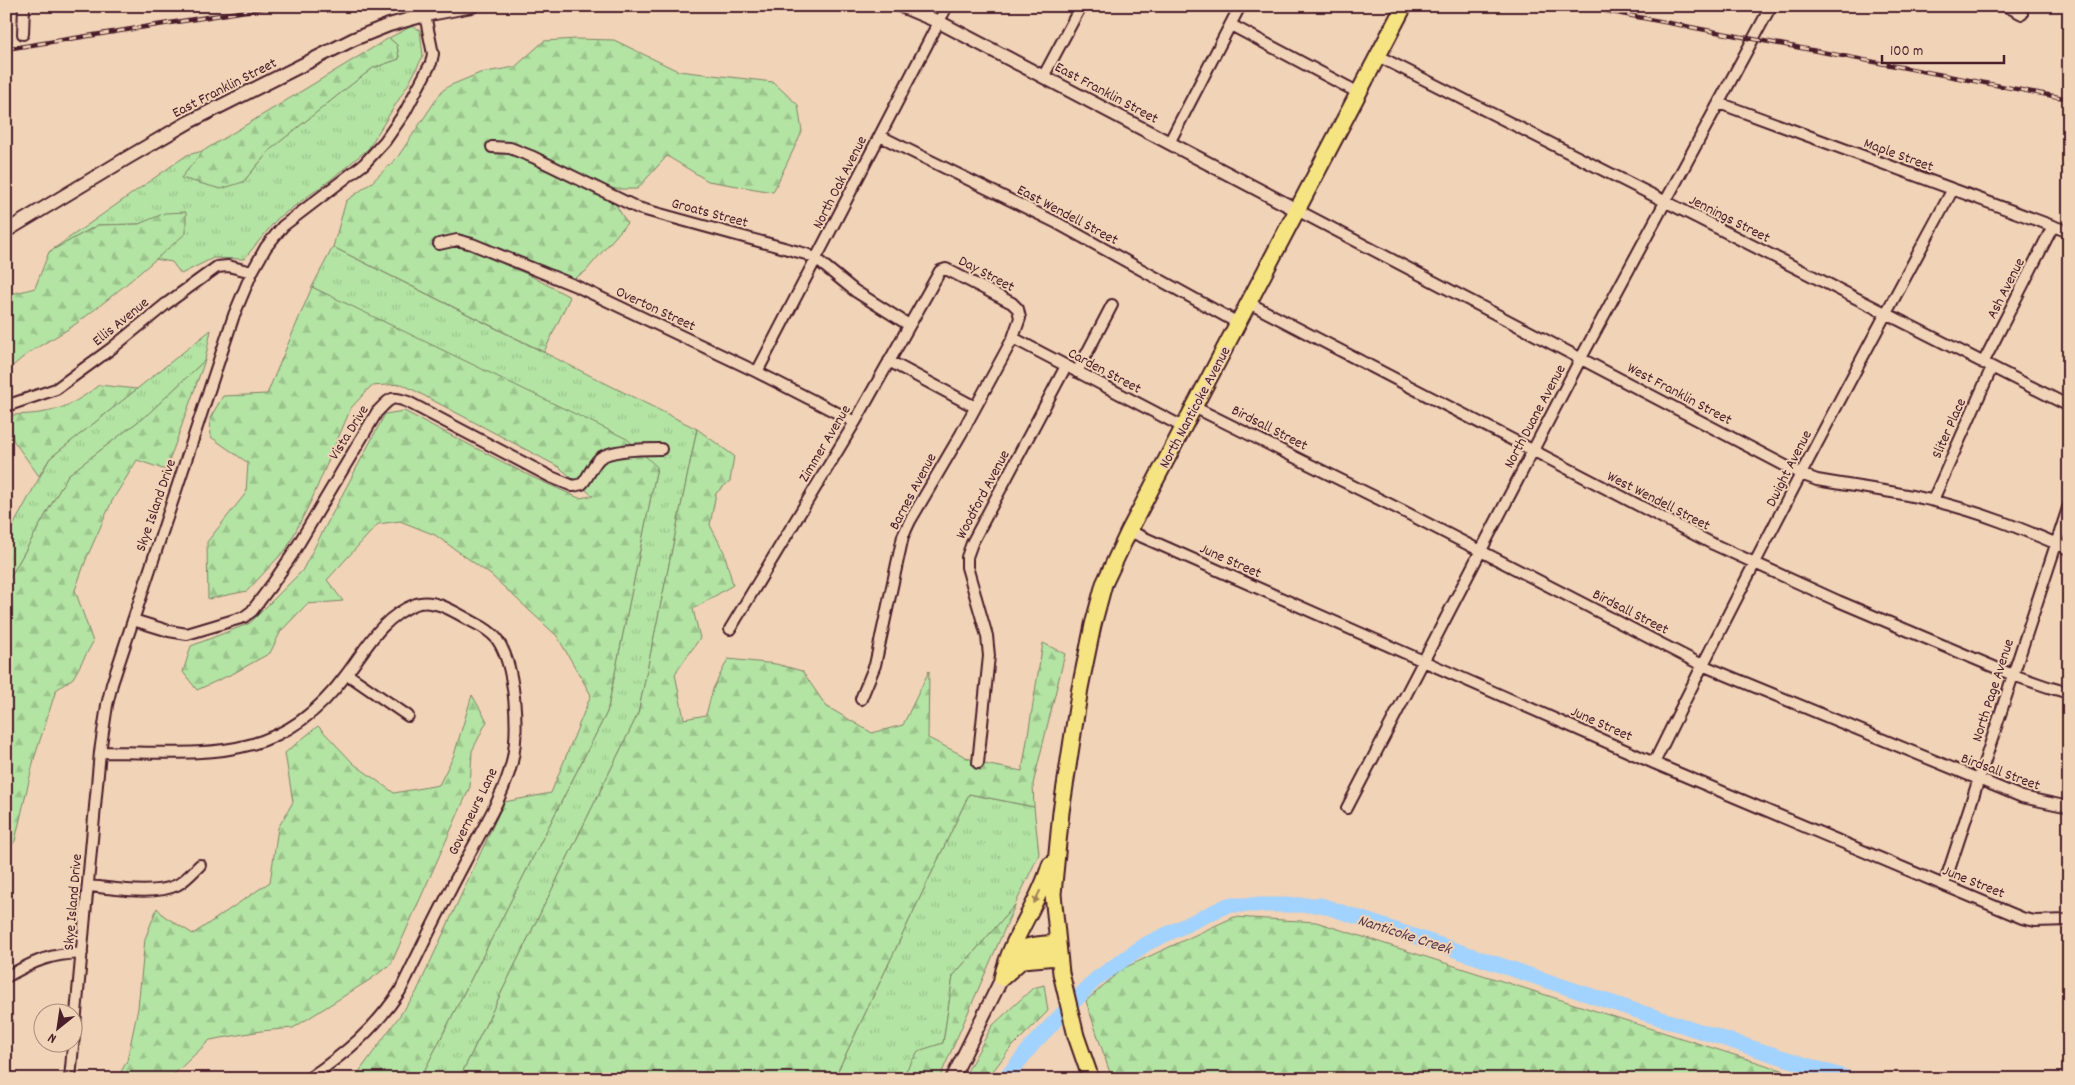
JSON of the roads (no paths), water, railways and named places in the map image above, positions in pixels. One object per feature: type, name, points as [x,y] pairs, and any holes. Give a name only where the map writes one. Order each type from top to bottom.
[{"type":"main road","name":"North Nanticoke Avenue","points":[[1058,834],[1080,688],[1093,624],[1104,584],[1129,531],[1404,6]]},
{"type":"main road","points":[[1058,834],[1053,894],[1061,973],[1076,1036],[1090,1079]]},
{"type":"main road","points":[[1002,978],[1006,960],[1047,875],[1058,834]]},
{"type":"main road","points":[[1006,960],[1018,949],[1058,950]]},
{"type":"main road","points":[[1002,978],[1022,960],[1058,950]]},
{"type":"street","points":[[24,6],[24,34]]},
{"type":"street","name":"East Franklin Street","points":[[6,231],[189,122],[354,38],[388,25],[425,15],[472,6]]},
{"type":"street","name":"East Franklin Street","points":[[901,6],[939,22],[1297,210]]},
{"type":"street","name":"North Oak Avenue","points":[[758,372],[947,6]]},
{"type":"street","points":[[1043,77],[1081,6]]},
{"type":"street","points":[[1169,143],[1240,6]]},
{"type":"street","name":"North Duane Avenue","points":[[1347,808],[1581,358],[1772,6]]},
{"type":"street","points":[[2006,6],[2022,14]]},
{"type":"street","name":"Skye Island Drive","points":[[70,1079],[100,752],[107,705],[133,620],[234,315],[252,272],[266,247],[283,226],[364,164],[405,112],[431,64],[433,54],[425,15]]},
{"type":"street","points":[[1230,25],[1359,93]]},
{"type":"street","name":"Jennings Street","points":[[1378,56],[2069,406]]},
{"type":"street","name":"Maple Street","points":[[1719,103],[2069,232]]},
{"type":"street","name":"East Wendell Street","points":[[880,136],[1057,223],[1238,323]]},
{"type":"street","name":"Groats Street","points":[[492,147],[510,148],[532,157],[638,208],[816,259],[855,291],[909,325]]},
{"type":"street","name":"Dwight Avenue","points":[[1654,763],[1702,665],[1801,474],[1953,189]]},
{"type":"street","name":"West Franklin Street","points":[[1297,210],[1801,474],[1817,480],[1933,500],[2010,524],[2069,548]]},
{"type":"street","name":"Ash Avenue","points":[[1987,365],[2053,226]]},
{"type":"street","name":"Overton Street","points":[[439,244],[456,240],[472,244],[576,286],[758,372],[855,422]]},
{"type":"street","name":"Ellis Avenue","points":[[6,406],[56,389],[112,348],[174,298],[217,268],[228,266],[252,272]]},
{"type":"street","name":"Day Street","points":[[940,271],[946,269],[1012,303],[1018,309]]},
{"type":"street","name":"Zimmer Avenue","points":[[730,629],[855,422],[940,271]]},
{"type":"street","name":"West Wendell Street","points":[[1249,304],[1755,565],[2013,674],[2069,693]]},
{"type":"street","points":[[1078,372],[1112,305]]},
{"type":"street","name":"Barnes Avenue","points":[[861,699],[875,665],[903,536],[1012,338],[1018,326],[1018,309]]},
{"type":"street","name":"Carden Street","points":[[1012,338],[1183,427]]},
{"type":"street","points":[[889,361],[975,407]]},
{"type":"street","name":"Sliter Place","points":[[1933,500],[1987,365]]},
{"type":"street","name":"Woodford Avenue","points":[[978,763],[989,656],[987,636],[967,567],[967,557],[972,543],[1066,366]]},
{"type":"street","name":"Vista Drive","points":[[133,620],[169,631],[187,634],[244,617],[252,610],[273,583],[292,555],[377,412],[390,399],[397,397],[408,402],[500,452],[573,486],[582,484],[599,459],[607,454],[644,449],[661,449]]},
{"type":"street","name":"Birdsall Street","points":[[1194,406],[1480,550],[1702,665],[2022,797],[2069,807]]},
{"type":"street","name":"North Page Avenue","points":[[1944,885],[2069,505]]},
{"type":"street","name":"June Street","points":[[1129,531],[1422,661],[1536,709],[1654,763],[2022,918],[2035,921],[2069,920]]},
{"type":"street","name":"Governeurs Lane","points":[[100,752],[206,752],[263,742],[312,714],[331,695],[382,625],[394,615],[418,604],[425,603],[447,609],[486,629],[502,648],[510,672],[515,704],[515,743],[508,776],[400,991],[386,1012],[365,1036],[345,1054],[308,1079]]},
{"type":"street","points":[[347,674],[408,716]]},
{"type":"street","points":[[88,886],[151,891],[166,889],[178,885],[200,866]]},
{"type":"street","points":[[6,977],[44,957],[60,954],[82,954]]},
{"type":"street","points":[[952,1079],[1002,978]]},
{"type":"waterway","name":"Nanticoke Creek","points":[[1005,1079],[1034,1043],[1096,979],[1146,944],[1228,905],[1321,905],[1634,1010],[1850,1079]]},
{"type":"railway","points":[[6,49],[277,6]]},
{"type":"railway","points":[[1580,6],[2069,99]]}]
